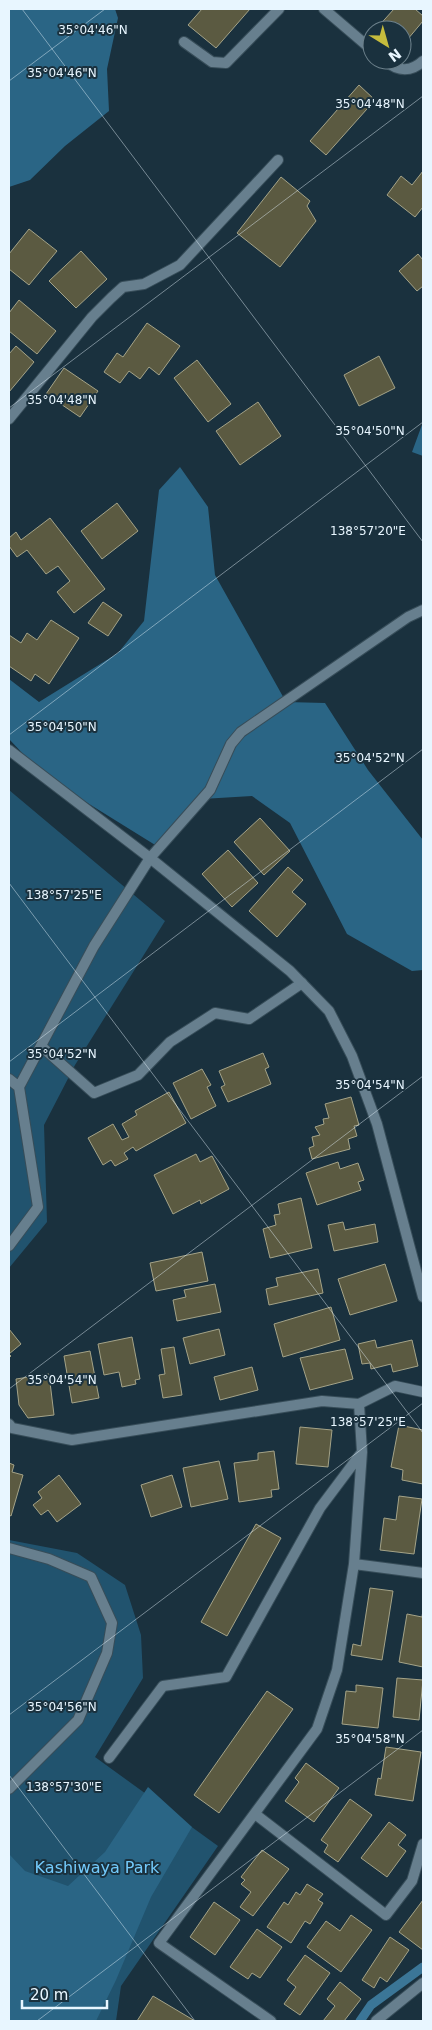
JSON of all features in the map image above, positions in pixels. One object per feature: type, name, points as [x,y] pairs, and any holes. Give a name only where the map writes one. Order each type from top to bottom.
[{"type":"street","points":[[184,42],[212,62],[226,63],[279,9]]},
{"type":"street","points":[[324,9],[362,41]]},
{"type":"street","points":[[412,69],[423,61]]},
{"type":"street","points":[[9,419],[92,317],[111,298],[122,288],[144,284],[180,265],[278,160]]},
{"type":"street","points":[[9,1246],[38,1207],[19,1087],[94,946],[150,858],[210,790],[231,744],[241,732],[408,617],[423,610]]},
{"type":"street","points":[[9,750],[150,858],[290,971],[329,1012],[352,1056],[377,1124],[423,1297]]},
{"type":"street","points":[[41,1046],[94,1093],[138,1075],[170,1042],[215,1013],[249,1019],[302,984]]},
{"type":"street","points":[[9,1079],[19,1087]]},
{"type":"street","points":[[9,1424],[12,1428],[72,1440],[322,1400],[359,1404],[395,1386],[423,1392]]},
{"type":"street","points":[[272,2021],[159,1944],[317,1729],[337,1670],[354,1564],[362,1452],[359,1404]]},
{"type":"street","points":[[109,1758],[164,1686],[226,1677],[320,1508],[362,1452]]},
{"type":"street","points":[[9,1548],[49,1559],[91,1577],[112,1622],[107,1653],[78,1720],[9,1788]]},
{"type":"street","points":[[354,1564],[423,1573]]},
{"type":"street","points":[[255,1814],[386,1915],[412,1881],[423,1844]]},
{"type":"street","points":[[376,2021],[423,1983]]},
{"type":"green space","points":[[9,9],[115,9],[118,18],[107,69],[109,111],[65,146],[30,180],[9,187]]},
{"type":"green space","points":[[423,422],[423,456],[412,452]]},
{"type":"green space","points":[[180,467],[208,507],[215,575],[286,702],[325,703],[368,770],[423,840],[423,970],[412,971],[347,934],[290,823],[252,796],[202,799],[160,848],[44,776],[9,739],[9,679],[39,702],[118,653],[144,621],[159,490]]},
{"type":"green space","points":[[9,790],[165,921],[75,1065],[44,1125],[47,1222],[9,1268]]},
{"type":"green space","name":"Kashiwaya Park","points":[[9,1540],[77,1553],[125,1585],[141,1635],[143,1678],[95,1757],[218,1846],[121,1986],[116,2021],[9,2021]]},
{"type":"green space","points":[[148,1787],[192,1827],[151,1897],[116,1980],[96,2021],[9,2021],[9,1854],[25,1871],[68,1886],[105,1852]]},
{"type":"building","points":[[202,9],[250,9],[216,48],[188,25]]},
{"type":"building","points":[[394,9],[415,9],[423,16],[423,21],[412,34],[412,20],[384,20]]},
{"type":"building","points":[[359,85],[375,100],[326,155],[310,141]]},
{"type":"building","points":[[423,171],[423,207],[415,217],[387,195],[401,176],[412,185]]},
{"type":"building","points":[[281,177],[310,201],[307,206],[316,221],[280,267],[237,233]]},
{"type":"building","points":[[29,229],[57,251],[29,285],[9,269],[9,254]]},
{"type":"building","points":[[81,251],[107,279],[76,308],[49,281]]},
{"type":"building","points":[[418,254],[423,260],[423,286],[417,291],[399,271]]},
{"type":"building","points":[[19,300],[56,331],[37,354],[9,331],[9,313]]},
{"type":"building","points":[[147,323],[180,346],[159,375],[149,367],[140,379],[129,371],[120,383],[104,372],[117,353],[123,357]]},
{"type":"building","points":[[16,346],[34,362],[9,392],[9,354]]},
{"type":"building","points":[[379,356],[395,388],[359,406],[344,375]]},
{"type":"building","points":[[197,360],[231,404],[208,422],[174,378]]},
{"type":"building","points":[[64,368],[98,391],[80,417],[46,394]]},
{"type":"building","points":[[258,402],[281,436],[240,465],[216,431]]},
{"type":"building","points":[[117,503],[138,531],[102,559],[81,531]]},
{"type":"building","points":[[50,518],[105,589],[74,613],[57,592],[70,581],[58,566],[46,574],[27,550],[17,557],[9,546],[9,538],[16,532],[21,540]]},
{"type":"building","points":[[103,602],[122,615],[108,636],[88,623]]},
{"type":"building","points":[[51,620],[79,638],[49,684],[35,674],[31,681],[9,666],[9,635],[21,643],[27,633],[37,640]]},
{"type":"building","points":[[260,818],[290,851],[264,875],[234,842]]},
{"type":"building","points":[[228,850],[258,883],[232,907],[202,874]]},
{"type":"building","points":[[288,867],[303,880],[292,892],[306,904],[277,937],[249,911]]},
{"type":"building","points":[[263,1053],[269,1067],[265,1069],[271,1084],[228,1102],[221,1087],[225,1085],[219,1071]]},
{"type":"building","points":[[202,1069],[211,1085],[207,1087],[216,1106],[191,1119],[173,1083]]},
{"type":"building","points":[[169,1092],[186,1123],[136,1151],[133,1147],[124,1153],[128,1159],[115,1166],[111,1160],[103,1165],[88,1138],[113,1124],[122,1140],[129,1137],[122,1124],[137,1115],[135,1111]]},
{"type":"building","points":[[351,1097],[359,1125],[354,1126],[357,1136],[348,1139],[350,1149],[312,1159],[309,1148],[314,1146],[312,1137],[320,1135],[315,1127],[324,1124],[323,1119],[329,1118],[325,1104]]},
{"type":"building","points":[[196,1154],[200,1162],[212,1156],[229,1189],[201,1204],[200,1200],[173,1214],[154,1175]]},
{"type":"building","points":[[338,1162],[340,1169],[358,1163],[364,1180],[358,1182],[361,1190],[317,1205],[306,1173]]},
{"type":"building","points":[[301,1198],[312,1248],[270,1258],[263,1229],[276,1225],[274,1215],[280,1214],[278,1204]]},
{"type":"building","points":[[343,1222],[345,1230],[375,1224],[378,1242],[334,1251],[328,1225]]},
{"type":"building","points":[[202,1252],[208,1281],[156,1291],[150,1263]]},
{"type":"building","points":[[385,1264],[397,1301],[350,1315],[338,1279]]},
{"type":"building","points":[[318,1269],[323,1293],[269,1305],[266,1289],[278,1286],[276,1278]]},
{"type":"building","points":[[215,1284],[221,1312],[177,1321],[173,1300],[186,1297],[184,1290]]},
{"type":"building","points":[[331,1307],[340,1340],[283,1357],[274,1324]]},
{"type":"building","points":[[9,1329],[21,1344],[9,1354]]},
{"type":"building","points":[[219,1329],[225,1355],[190,1364],[183,1338]]},
{"type":"building","points":[[132,1337],[140,1379],[135,1380],[136,1384],[122,1387],[119,1372],[104,1375],[98,1344]]},
{"type":"building","points":[[375,1340],[377,1348],[412,1340],[418,1366],[393,1372],[391,1364],[371,1369],[370,1363],[362,1364],[358,1344]]},
{"type":"building","points":[[174,1347],[182,1395],[163,1398],[159,1375],[165,1374],[161,1349]]},
{"type":"building","points":[[345,1349],[353,1379],[310,1390],[300,1358]]},
{"type":"building","points":[[90,1351],[99,1398],[72,1403],[64,1356]]},
{"type":"building","points":[[252,1367],[258,1390],[220,1400],[214,1377]]},
{"type":"building","points":[[49,1374],[54,1415],[28,1418],[19,1405],[16,1379]]},
{"type":"building","points":[[399,1425],[423,1430],[423,1484],[402,1480],[403,1470],[391,1467]]},
{"type":"building","points":[[300,1427],[332,1430],[328,1467],[296,1464]]},
{"type":"building","points":[[274,1451],[279,1489],[271,1490],[272,1497],[239,1502],[234,1463],[258,1460],[258,1453]]},
{"type":"building","points":[[219,1461],[228,1499],[191,1507],[183,1468]]},
{"type":"building","points":[[9,1463],[14,1465],[12,1472],[23,1475],[11,1516],[9,1515]]},
{"type":"building","points":[[59,1475],[81,1504],[57,1522],[48,1510],[41,1515],[33,1505],[42,1498],[38,1492]]},
{"type":"building","points":[[172,1475],[182,1507],[151,1517],[141,1485]]},
{"type":"building","points":[[399,1496],[422,1499],[414,1554],[380,1550],[384,1518],[396,1520]]},
{"type":"building","points":[[256,1524],[281,1538],[227,1636],[201,1622]]},
{"type":"building","points":[[370,1588],[393,1591],[382,1660],[351,1655],[353,1644],[361,1646]]},
{"type":"building","points":[[423,1610],[423,1667],[399,1662],[407,1614],[422,1617]]},
{"type":"building","points":[[397,1678],[423,1680],[419,1720],[393,1717]]},
{"type":"building","points":[[356,1685],[383,1688],[378,1728],[342,1724],[346,1691],[356,1692]]},
{"type":"building","points":[[267,1691],[293,1709],[219,1813],[194,1795]]},
{"type":"building","points":[[386,1747],[421,1752],[413,1801],[375,1795],[378,1778],[381,1779]]},
{"type":"building","points":[[306,1763],[339,1788],[314,1822],[285,1801],[299,1782],[295,1778]]},
{"type":"building","points":[[350,1799],[372,1815],[338,1862],[324,1852],[328,1845],[321,1840]]},
{"type":"building","points":[[389,1822],[406,1835],[398,1845],[406,1851],[387,1877],[361,1858]]},
{"type":"building","points":[[262,1850],[289,1869],[253,1916],[240,1907],[251,1892],[241,1884],[245,1880],[241,1877]]},
{"type":"building","points":[[307,1884],[323,1894],[318,1900],[323,1903],[310,1924],[305,1921],[291,1943],[267,1927],[284,1902],[288,1905],[296,1892],[300,1895]]},
{"type":"building","points":[[423,1900],[423,1950],[399,1932]]},
{"type":"building","points":[[214,1902],[240,1920],[215,1955],[190,1937]]},
{"type":"building","points":[[351,1915],[372,1930],[341,1972],[307,1947],[326,1921],[340,1931]]},
{"type":"building","points":[[257,1929],[282,1947],[260,1978],[252,1973],[248,1979],[230,1967]]},
{"type":"building","points":[[390,1937],[409,1950],[387,1982],[380,1977],[374,1988],[362,1980]]},
{"type":"building","points":[[305,1955],[330,1973],[300,2015],[284,2004],[296,1987],[287,1980]]},
{"type":"building","points":[[340,1982],[361,1999],[344,2021],[323,2021],[335,2006],[327,1999]]},
{"type":"building","points":[[153,1996],[195,2021],[137,2021]]},
{"type":"waterway","points":[[360,2021],[371,2005],[423,1967]]}]
